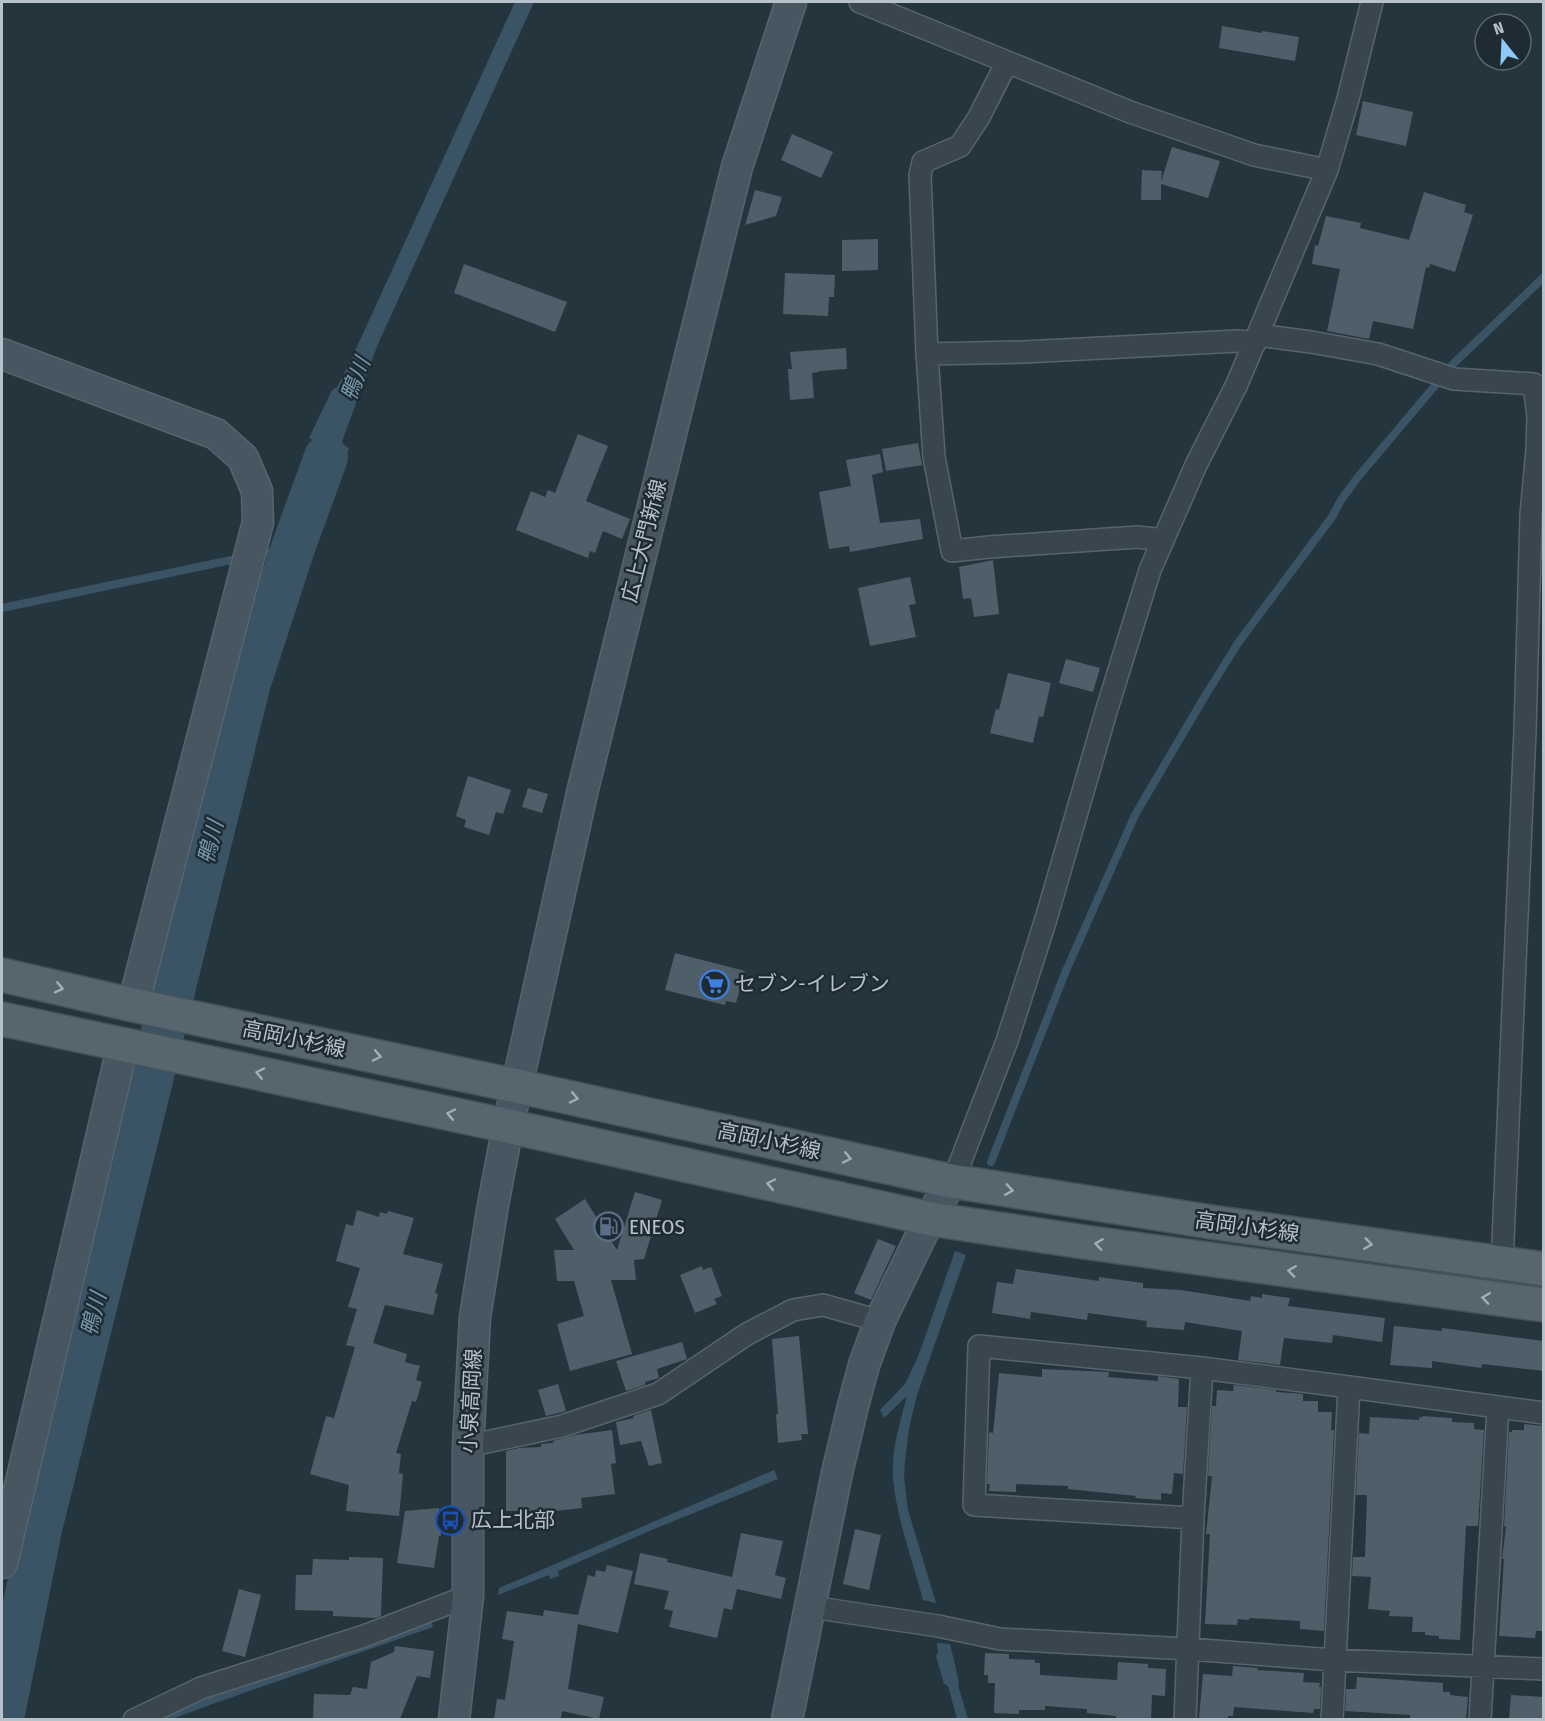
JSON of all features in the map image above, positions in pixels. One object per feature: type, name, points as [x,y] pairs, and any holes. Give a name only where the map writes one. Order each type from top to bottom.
[{"type":"main road","name":"高岡小杉線","points":[[2,975],[951,1181],[1222,1224],[1544,1269]]},
{"type":"main road","name":"高岡小杉線","points":[[2,1019],[508,1126],[931,1219],[1103,1245],[1544,1305]]},
{"type":"street","name":"広上大門新線","points":[[517,1086],[582,789],[737,167],[790,2]]},
{"type":"street","points":[[860,2],[1130,112],[1254,155],[1327,170]]},
{"type":"street","points":[[787,1719],[834,1484],[864,1365],[880,1321],[960,1163],[1007,1041],[1046,919],[1102,723],[1150,570],[1196,465],[1238,384],[1327,170],[1348,99],[1372,2]]},
{"type":"street","points":[[1007,62],[979,117],[960,146],[923,162],[920,175],[927,354],[934,457],[952,551],[1138,537],[1163,540]]},
{"type":"street","points":[[927,354],[1024,352],[1256,339],[1311,342],[1378,354],[1454,379],[1534,384],[1538,416],[1537,449],[1531,515],[1525,731],[1502,1264]]},
{"type":"street","points":[[2,354],[216,434],[243,458],[257,491],[258,522],[140,1006]]},
{"type":"street","points":[[2,1563],[130,1046]]},
{"type":"street","name":"小泉高岡線","points":[[454,1719],[468,1596],[468,1446],[475,1317],[493,1204],[517,1086]]},
{"type":"street","points":[[468,1446],[562,1426],[658,1394],[747,1334],[793,1310],[823,1305],[880,1321]]},
{"type":"street","points":[[1193,1518],[974,1505],[979,1346],[1202,1368],[1544,1413]]},
{"type":"street","points":[[1185,1719],[1202,1368]]},
{"type":"street","points":[[1332,1719],[1349,1387]]},
{"type":"street","points":[[1480,1719],[1498,1407]]},
{"type":"street","points":[[134,1719],[201,1688],[364,1636],[468,1596]]},
{"type":"street","points":[[811,1607],[938,1626],[1000,1640],[1188,1649],[1334,1660],[1544,1669]]},
{"type":"water","points":[[515,2],[534,2],[378,344],[341,444],[349,448],[347,454],[339,453],[316,516],[295,507],[319,443],[309,438],[332,390],[337,387],[349,364]]},
{"type":"water","points":[[955,1251],[966,1255],[917,1395],[909,1428],[904,1478],[908,1510],[936,1603],[923,1600],[895,1493],[893,1457],[907,1396],[884,1418],[880,1410],[905,1384],[918,1357]]},
{"type":"water","points":[[774,1470],[778,1479],[558,1571],[559,1576],[550,1579],[549,1575],[498,1595],[499,1588]]},
{"type":"water","points":[[431,1620],[433,1627],[172,1719],[158,1720],[200,1700],[311,1664]]},
{"type":"water","points":[[937,1643],[950,1644],[968,1719],[957,1719],[948,1686],[944,1684],[936,1656]]},
{"type":"building","points":[[1222,26],[1299,37],[1295,61],[1219,48]]},
{"type":"building","points":[[1363,101],[1413,112],[1406,146],[1356,135]]},
{"type":"building","points":[[792,134],[833,152],[821,178],[781,160]]},
{"type":"building","points":[[1172,147],[1220,161],[1208,198],[1161,184],[1161,200],[1141,200],[1142,170],[1162,171],[1161,182]]},
{"type":"building","points":[[755,190],[782,197],[776,216],[745,225]]},
{"type":"building","points":[[1424,192],[1466,205],[1464,212],[1473,215],[1455,272],[1430,264],[1429,268],[1426,267],[1413,329],[1373,321],[1369,339],[1327,331],[1340,269],[1312,264],[1315,245],[1318,246],[1326,216],[1361,223],[1360,228],[1409,240]]},
{"type":"building","points":[[878,239],[878,270],[842,271],[842,240]]},
{"type":"building","points":[[464,264],[567,302],[555,332],[454,293]]},
{"type":"building","points":[[785,273],[835,275],[834,297],[829,297],[828,316],[783,314]]},
{"type":"building","points":[[846,348],[847,369],[812,373],[814,398],[790,400],[788,369],[792,369],[790,352]]},
{"type":"building","points":[[578,434],[608,446],[586,501],[630,519],[622,539],[603,531],[595,553],[590,551],[588,558],[516,530],[531,491],[545,497],[548,490],[555,493]]},
{"type":"building","points":[[918,443],[922,465],[886,471],[882,449]]},
{"type":"building","points":[[880,454],[883,472],[872,475],[880,523],[920,519],[923,539],[850,552],[849,546],[829,549],[819,492],[851,486],[846,460]]},
{"type":"building","points":[[993,560],[999,614],[974,617],[971,598],[963,599],[959,567]]},
{"type":"building","points":[[910,577],[916,604],[909,605],[916,637],[870,646],[858,588]]},
{"type":"building","points":[[1066,659],[1100,668],[1093,692],[1059,683]]},
{"type":"building","points":[[1008,673],[1051,683],[1043,717],[1039,716],[1033,743],[990,733],[996,709],[999,710]]},
{"type":"building","points":[[468,776],[511,790],[503,814],[496,812],[489,835],[464,827],[466,820],[456,816]]},
{"type":"building","points":[[528,788],[548,794],[542,813],[522,807]]},
{"type":"building","points":[[675,953],[745,971],[736,1003],[726,1001],[725,1005],[665,990]]},
{"type":"building","points":[[635,1192],[662,1200],[644,1259],[634,1260],[636,1280],[611,1280],[632,1354],[570,1371],[557,1324],[584,1316],[574,1281],[557,1281],[554,1250],[574,1250],[555,1219],[585,1199],[617,1250]]},
{"type":"building","points":[[357,1210],[379,1217],[380,1212],[387,1214],[388,1211],[414,1218],[403,1254],[443,1264],[435,1293],[438,1294],[433,1315],[385,1305],[373,1343],[407,1354],[405,1362],[420,1366],[416,1380],[422,1382],[416,1402],[412,1401],[396,1453],[401,1454],[399,1473],[403,1474],[399,1516],[346,1511],[349,1485],[310,1474],[326,1416],[334,1418],[355,1347],[346,1345],[357,1309],[348,1307],[360,1268],[336,1261],[346,1224],[353,1226]]},
{"type":"building","points":[[878,1239],[896,1246],[871,1300],[854,1293]]},
{"type":"building","points":[[702,1266],[703,1270],[711,1267],[722,1296],[714,1299],[717,1304],[695,1313],[680,1275]]},
{"type":"building","points":[[1016,1269],[1099,1281],[1099,1277],[1143,1283],[1143,1288],[1181,1290],[1250,1301],[1251,1296],[1262,1298],[1262,1294],[1290,1298],[1288,1306],[1385,1318],[1382,1342],[1333,1335],[1332,1343],[1284,1338],[1280,1365],[1238,1360],[1242,1331],[1185,1322],[1184,1330],[1146,1327],[1147,1321],[1088,1313],[1087,1320],[1031,1312],[1030,1319],[992,1313],[997,1282],[1013,1284]]},
{"type":"building","points":[[1394,1326],[1442,1331],[1442,1328],[1544,1341],[1544,1371],[1482,1364],[1481,1368],[1432,1361],[1432,1368],[1390,1365]]},
{"type":"building","points":[[799,1336],[808,1434],[801,1434],[802,1440],[778,1443],[772,1339]]},
{"type":"building","points":[[682,1342],[687,1359],[657,1369],[659,1378],[626,1391],[616,1361]]},
{"type":"building","points":[[1042,1369],[1109,1372],[1108,1377],[1158,1381],[1158,1376],[1179,1379],[1178,1407],[1187,1407],[1183,1474],[1174,1473],[1172,1494],[1161,1493],[1161,1500],[1068,1489],[1068,1486],[1016,1484],[1016,1492],[989,1491],[990,1484],[987,1484],[989,1432],[993,1433],[999,1373],[1042,1377]]},
{"type":"building","points":[[558,1384],[566,1411],[546,1416],[538,1390]]},
{"type":"building","points":[[1234,1385],[1303,1394],[1303,1401],[1318,1401],[1318,1412],[1332,1412],[1331,1430],[1334,1430],[1324,1631],[1300,1629],[1300,1621],[1249,1618],[1249,1620],[1238,1619],[1237,1625],[1205,1624],[1210,1534],[1206,1534],[1212,1476],[1208,1476],[1212,1406],[1216,1406],[1217,1390],[1233,1391]]},
{"type":"building","points":[[651,1410],[662,1463],[649,1466],[641,1441],[620,1445],[616,1422],[634,1418],[633,1416]]},
{"type":"building","points":[[1422,1416],[1452,1418],[1452,1422],[1474,1423],[1474,1429],[1484,1430],[1478,1526],[1466,1526],[1460,1640],[1439,1639],[1439,1636],[1425,1635],[1425,1632],[1412,1632],[1413,1617],[1389,1616],[1390,1611],[1368,1609],[1371,1577],[1352,1576],[1353,1557],[1365,1557],[1367,1495],[1356,1495],[1359,1433],[1369,1434],[1370,1417],[1419,1420]]},
{"type":"building","points":[[1524,1424],[1544,1426],[1544,1631],[1536,1631],[1535,1638],[1499,1636],[1509,1432],[1524,1430]]},
{"type":"building","points":[[612,1430],[616,1463],[611,1464],[615,1494],[581,1498],[582,1508],[556,1511],[506,1511],[506,1451],[541,1447],[541,1444],[553,1443],[553,1441],[575,1435]]},
{"type":"building","points":[[439,1508],[441,1536],[439,1536],[434,1568],[397,1563],[405,1511]]},
{"type":"building","points":[[855,1529],[881,1535],[869,1590],[843,1584]]},
{"type":"building","points":[[741,1533],[783,1541],[775,1575],[786,1578],[781,1599],[737,1589],[732,1610],[724,1608],[717,1638],[669,1627],[673,1611],[664,1609],[669,1591],[634,1584],[640,1553],[668,1559],[667,1562],[732,1577]]},
{"type":"building","points":[[349,1557],[383,1558],[381,1616],[376,1618],[333,1616],[333,1611],[295,1610],[296,1575],[312,1575],[313,1559],[349,1560]]},
{"type":"building","points":[[607,1565],[633,1571],[618,1633],[578,1624],[568,1689],[604,1697],[599,1719],[562,1711],[561,1719],[494,1719],[497,1699],[505,1700],[514,1641],[502,1639],[507,1611],[543,1616],[544,1610],[578,1615],[588,1575],[595,1577],[596,1570],[605,1572]]},
{"type":"building","points":[[239,1589],[261,1595],[245,1657],[222,1651]]},
{"type":"building","points":[[395,1646],[434,1651],[430,1678],[417,1676],[400,1719],[313,1719],[314,1694],[350,1695],[353,1687],[367,1689],[371,1662],[394,1652]]},
{"type":"building","points":[[985,1653],[1009,1654],[1009,1659],[1035,1660],[1035,1663],[1040,1663],[1040,1675],[1117,1680],[1118,1662],[1148,1664],[1148,1668],[1166,1669],[1165,1696],[1152,1695],[1151,1719],[1116,1719],[1116,1716],[1087,1713],[1087,1709],[1045,1706],[1045,1710],[1019,1710],[1019,1714],[994,1713],[995,1683],[988,1683],[988,1675],[984,1675]]},
{"type":"building","points":[[1233,1666],[1304,1673],[1303,1682],[1320,1683],[1320,1709],[1314,1709],[1313,1713],[1234,1707],[1233,1716],[1228,1716],[1228,1719],[1199,1718],[1203,1674],[1232,1676]]},
{"type":"building","points":[[1357,1677],[1443,1683],[1443,1692],[1468,1697],[1466,1719],[1410,1719],[1410,1715],[1345,1711],[1346,1689],[1356,1689]]},
{"type":"building","points":[[1511,1695],[1544,1697],[1544,1719],[1509,1719]]},
{"type":"waterway","points":[[991,1162],[1065,973],[1135,815],[1238,643],[1332,517],[1358,477],[1454,363],[1544,277]]},
{"type":"waterway","name":"鴨川","points":[[2,1718],[41,1525],[249,683],[293,548],[326,457]]},
{"type":"waterway","points":[[256,555],[293,548]]},
{"type":"waterway","points":[[2,608],[241,558]]},
{"type":"place","name":"セブン-イレブン","points":[[714,984]]},
{"type":"place","name":"ENEOS","points":[[608,1227]]},
{"type":"place","name":"広上北部","points":[[450,1520]]}]
